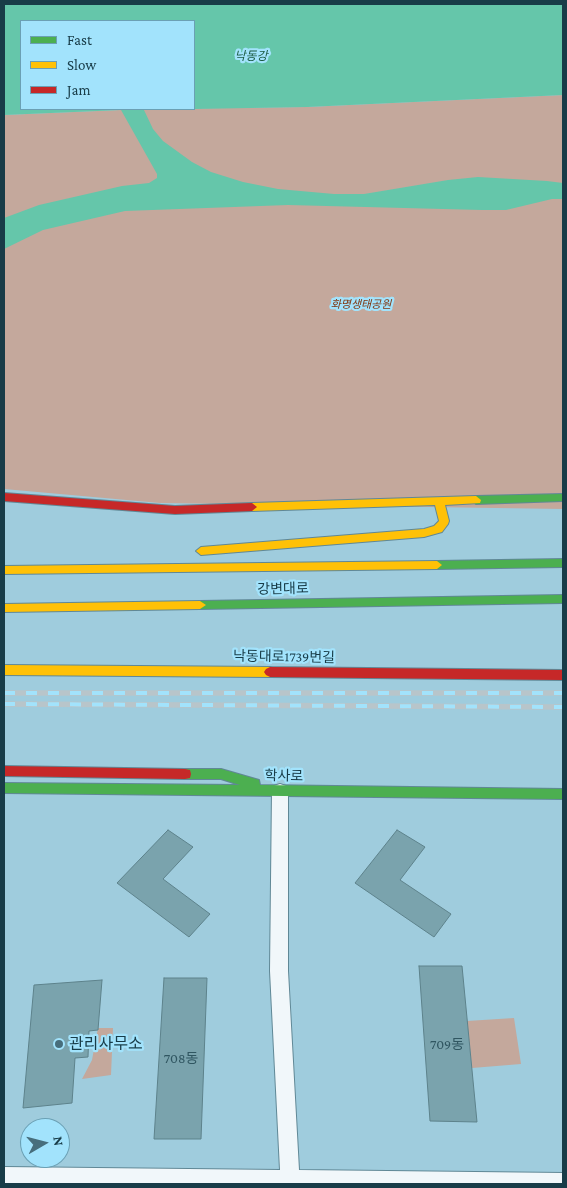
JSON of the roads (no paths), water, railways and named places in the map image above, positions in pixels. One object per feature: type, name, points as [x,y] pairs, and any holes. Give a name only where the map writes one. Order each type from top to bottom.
[{"type":"main road","points":[[4,497],[175,510],[563,497]]},
{"type":"main road","points":[[186,553],[424,533],[438,529],[444,521],[439,501]]},
{"type":"main road","points":[[80,568],[167,556]]},
{"type":"main road","name":"강변대로","points":[[4,570],[563,563]]},
{"type":"main road","name":"강변대로","points":[[4,608],[563,599]]},
{"type":"main road","name":"낙동대로1739번길","points":[[4,670],[563,675]]},
{"type":"main road","points":[[4,771],[221,774],[280,791]]},
{"type":"main road","name":"학사로","points":[[4,788],[563,794]]},
{"type":"street","points":[[280,791],[279,971],[290,1180]]},
{"type":"street","points":[[4,1178],[563,1183]]},
{"type":"water","name":"낙동강","points":[[4,4],[563,4],[563,95],[307,107],[195,109],[195,20],[20,20],[20,110],[121,110],[4,115]]},
{"type":"water","name":"낙동강","points":[[121,110],[144,110],[153,129],[163,141],[192,162],[211,172],[243,182],[278,189],[334,194],[364,194],[478,177],[563,183],[563,199],[552,199],[506,210],[288,205],[125,211],[43,230],[4,249],[4,218],[39,205],[122,186],[149,183],[157,178],[157,174]]},
{"type":"railway","points":[[4,693],[563,693]]},
{"type":"railway","points":[[4,704],[563,707]]},
{"type":"place","name":"관리사무소","points":[[59,1044]]},
{"type":"park label","name":"화명생태공원","points":[[361,305]]}]
